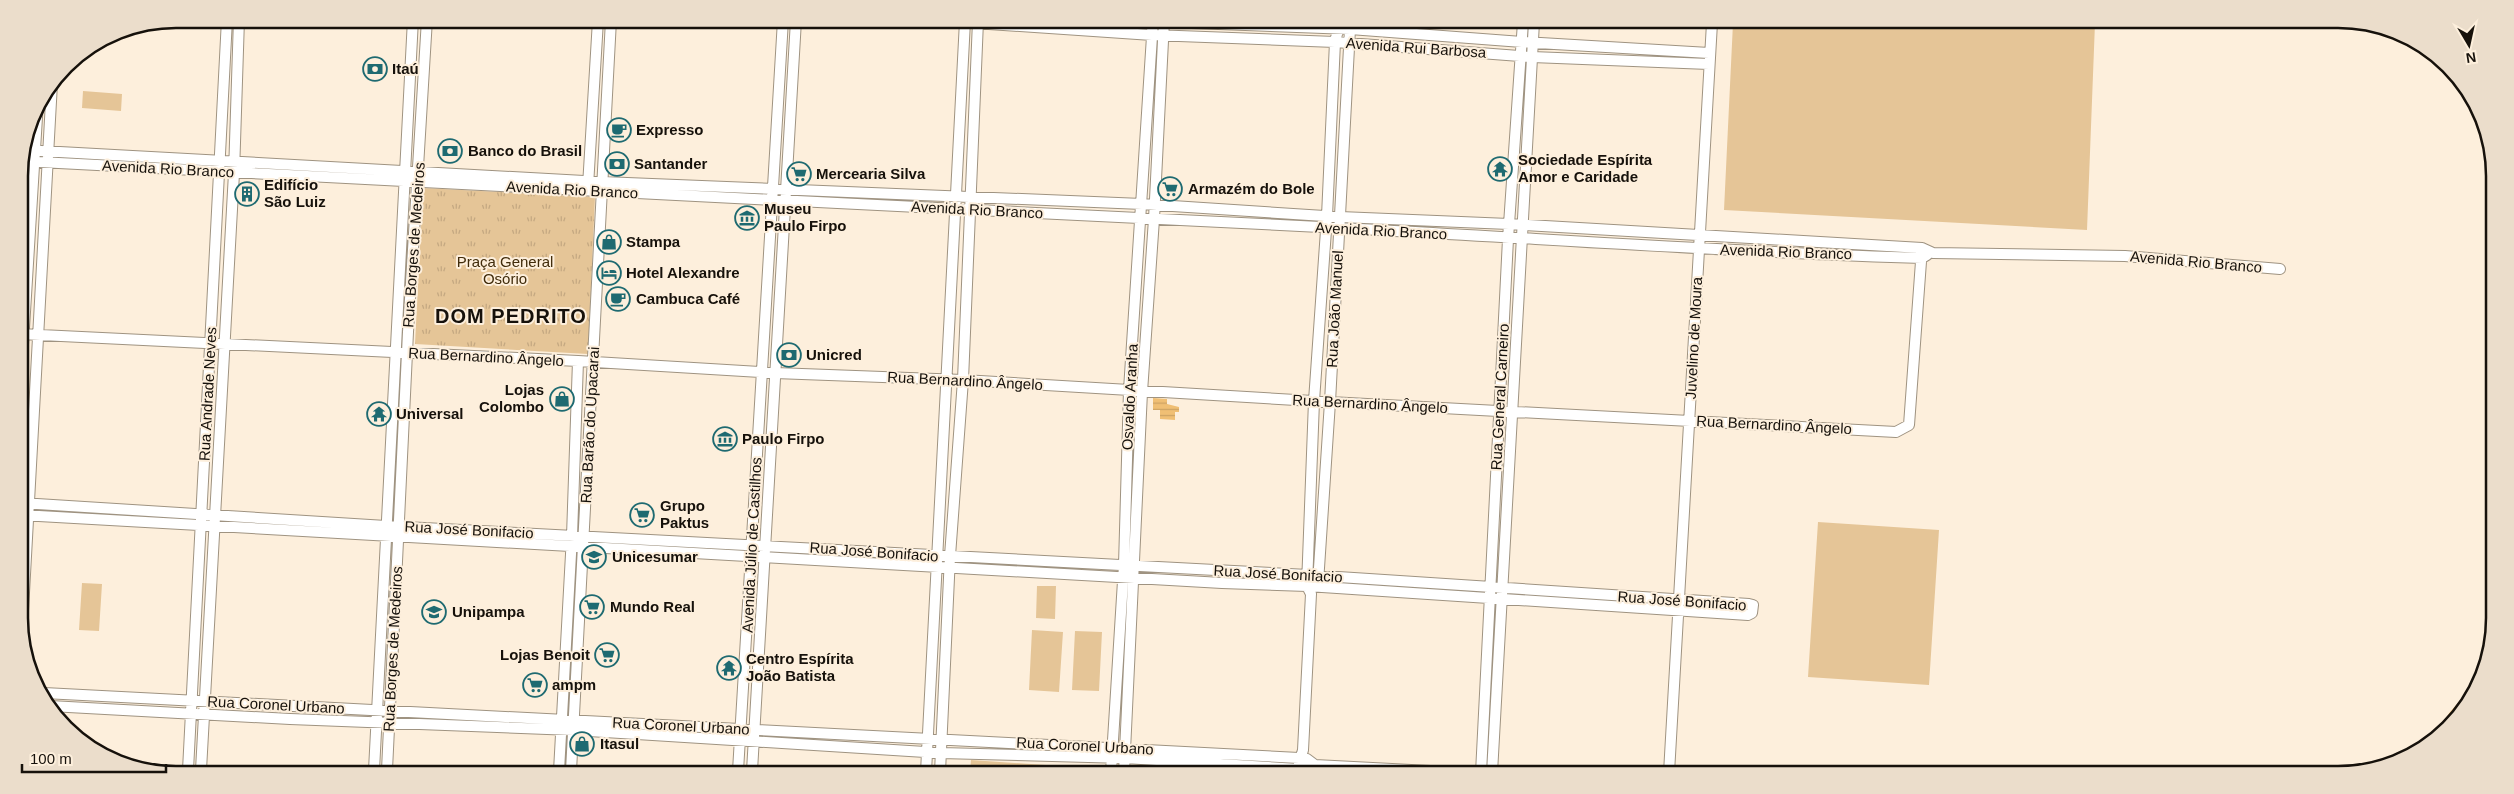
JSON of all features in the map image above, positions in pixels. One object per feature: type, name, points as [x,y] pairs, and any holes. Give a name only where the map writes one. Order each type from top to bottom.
[{"type":"street","name":"Rua Andrade Neves","points":[[188,766],[227,27]]},
{"type":"street","name":"Rua Andrade Neves","points":[[202,766],[234,173],[239,27]]},
{"type":"street","name":"Rua Borges de Medeiros","points":[[374,766],[413,27]]},
{"type":"street","name":"Rua Borges de Medeiros","points":[[387,766],[398,532],[427,27]]},
{"type":"street","points":[[588,186],[598,27]]},
{"type":"street","name":"Rua Barão do Upacarai","points":[[571,766],[611,27]]},
{"type":"street","name":"Avenida Júlio de Castilhos","points":[[738,766],[783,27]]},
{"type":"street","name":"Avenida Júlio de Castilhos","points":[[752,766],[796,27]]},
{"type":"street","points":[[926,766],[965,27]]},
{"type":"street","points":[[940,766],[950,562],[963,380],[978,27]]},
{"type":"street","name":"Avenida Rui Barbosa","points":[[1061,27],[1152,36],[1349,42],[1532,57],[1709,64]]},
{"type":"street","name":"Osvaldo Aranha","points":[[1129,566],[1129,390],[1153,27]]},
{"type":"street","name":"Osvaldo Aranha","points":[[1111,766],[1142,392],[1165,27]]},
{"type":"street","points":[[1244,39],[1245,27]]},
{"type":"street","name":"Rua João Manuel","points":[[1304,764],[1312,584],[1311,488],[1314,401],[1327,216],[1335,42],[1338,27]]},
{"type":"street","name":"Rua João Manuel","points":[[1312,584],[1324,489],[1330,402],[1349,42],[1348,27]]},
{"type":"street","name":"Avenida Rui Barbosa","points":[[1364,27],[1437,36],[1709,53]]},
{"type":"street","name":"Rua General Carneiro","points":[[1481,766],[1501,359],[1523,27]]},
{"type":"street","name":"Rua General Carneiro","points":[[1492,766],[1534,27]]},
{"type":"street","name":"Juvelino de Moura","points":[[1670,766],[1712,27]]},
{"type":"street","points":[[1436,49],[1437,36]]},
{"type":"street","points":[[412,38],[426,39]]},
{"type":"street","points":[[1621,60],[1622,48]]},
{"type":"street","points":[[781,59],[794,59]]},
{"type":"street","points":[[28,441],[35,378],[51,95]]},
{"type":"street","points":[[46,103],[51,104]]},
{"type":"street","points":[[28,265],[38,123]]},
{"type":"street","points":[[408,129],[422,131]]},
{"type":"street","points":[[1515,142],[1528,142]]},
{"type":"street","points":[[776,143],[789,144]]},
{"type":"street","points":[[1330,148],[1343,149]]},
{"type":"street","name":"Avenida Rio Branco","points":[[30,150],[234,173],[316,172],[602,187],[685,190],[774,190],[1142,204],[1327,216],[1340,223],[1423,233],[1522,240],[1700,250],[2125,256],[2280,270]]},
{"type":"street","name":"Avenida Rio Branco","points":[[28,162],[220,160],[316,172]]},
{"type":"street","name":"Avenida Rio Branco","points":[[685,190],[786,202],[1326,227],[1340,223],[1424,221],[1509,224],[1780,241],[1922,253]]},
{"type":"street","points":[[1028,213],[1029,200]]},
{"type":"street","points":[[1240,223],[1241,211]]},
{"type":"street","points":[[217,218],[231,217]]},
{"type":"street","points":[[1423,233],[1424,221]]},
{"type":"street","points":[[1601,244],[1602,230]]},
{"type":"street","points":[[1780,241],[1780,252]]},
{"type":"street","points":[[770,245],[784,245]]},
{"type":"street","name":"Rua Bernardino Ângelo","points":[[28,334],[578,361],[762,373],[947,379],[1142,392],[1896,432],[1909,425],[1922,253]]},
{"type":"street","points":[[29,254],[42,254]]},
{"type":"street","points":[[1506,271],[1520,272]]},
{"type":"street","points":[[1322,288],[1336,289]]},
{"type":"street","points":[[399,307],[410,308]]},
{"type":"street","points":[[1504,312],[1518,313]]},
{"type":"street","points":[[765,326],[778,327]]},
{"type":"street","points":[[1501,359],[1516,360]]},
{"type":"street","name":"Rua Barão do Upacarai","points":[[559,766],[578,361]]},
{"type":"street","points":[[28,378],[35,378]]},
{"type":"street","points":[[208,388],[222,388]]},
{"type":"street","points":[[392,404],[406,404]]},
{"type":"street","points":[[758,444],[770,445]]},
{"type":"street","points":[[1497,449],[1510,452]]},
{"type":"street","points":[[203,469],[217,470]]},
{"type":"street","points":[[755,480],[768,482]]},
{"type":"street","points":[[1311,488],[1324,489]]},
{"type":"street","points":[[1495,499],[1507,501]]},
{"type":"street","name":"Rua José Bonifacio","points":[[28,503],[200,525],[386,537],[398,532]]},
{"type":"street","name":"Rua José Bonifacio","points":[[28,515],[201,513],[386,526],[398,532],[571,541],[584,547],[704,547]]},
{"type":"street","points":[[304,531],[306,520]]},
{"type":"street","name":"Rua José Bonifacio","points":[[571,541],[584,536],[752,550],[764,556],[893,558]]},
{"type":"street","points":[[1493,541],[1504,543]]},
{"type":"street","name":"Rua José Bonifacio","points":[[752,550],[764,545],[1128,578],[1222,583],[1491,587],[1502,593],[1680,605],[1748,615],[1754,609],[1753,605],[1749,604],[1680,605]]},
{"type":"street","name":"Rua José Bonifacio","points":[[950,562],[1129,566],[1222,571],[1312,584],[1490,598],[1502,593]]},
{"type":"street","points":[[1222,571],[1222,583]]},
{"type":"street","name":"Osvaldo Aranha","points":[[1124,766],[1128,578]]},
{"type":"street","points":[[381,623],[394,624]]},
{"type":"street","points":[[1488,630],[1500,632]]},
{"type":"street","points":[[1486,676],[1497,678]]},
{"type":"street","name":"Rua Coronel Urbano","points":[[48,693],[475,715],[740,742],[941,753],[1112,752]]},
{"type":"street","points":[[99,709],[100,696]]},
{"type":"street","name":"Rua Coronel Urbano","points":[[56,706],[290,720],[474,726],[561,724]]},
{"type":"street","points":[[290,706],[290,720]]},
{"type":"street","points":[[474,726],[475,715]]},
{"type":"street","points":[[658,724],[658,735]]},
{"type":"street","name":"Rua Coronel Urbano","points":[[573,725],[658,724],[754,731],[942,738],[1125,753],[1341,766]]},
{"type":"street","points":[[1484,724],[1494,726]]},
{"type":"street","points":[[799,744],[800,732]]},
{"type":"green space","points":[[1733,27],[2095,27],[2087,230],[1724,210]]},
{"type":"green space","points":[[83,91],[122,94],[121,111],[82,108]]},
{"type":"green space","name":"Praça General Osório","points":[[423,188],[595,197],[588,354],[415,344]]},
{"type":"green space","points":[[1818,522],[1939,530],[1929,685],[1808,677]]},
{"type":"green space","points":[[82,583],[102,584],[99,631],[79,630]]},
{"type":"green space","points":[[1037,586],[1056,586],[1055,619],[1036,618]]},
{"type":"green space","points":[[1032,630],[1063,632],[1059,692],[1029,690]]},
{"type":"green space","points":[[1075,631],[1102,632],[1099,691],[1072,690]]},
{"type":"green space","points":[[971,760],[1061,766],[970,766]]},
{"type":"shaded area","points":[[1153,398],[1167,399],[1167,404],[1179,407],[1179,412],[1175,412],[1175,420],[1160,419],[1160,410],[1153,410]]},
{"type":"place","name":"Itaú","points":[[375,69]]},
{"type":"place","name":"Expresso","points":[[619,130]]},
{"type":"place","name":"Banco do Brasil","points":[[450,151]]},
{"type":"place","name":"Santander","points":[[617,164]]},
{"type":"place","name":"Sociedade Espírita Amor e Caridade","points":[[1500,169]]},
{"type":"place","name":"Mercearia Silva","points":[[799,174]]},
{"type":"place","name":"Armazém do Bole","points":[[1170,189]]},
{"type":"place","name":"Edifício São Luiz","points":[[247,194]]},
{"type":"place","name":"Museu Paulo Firpo","points":[[747,218]]},
{"type":"place","name":"Stampa","points":[[609,242]]},
{"type":"place","name":"Hotel Alexandre","points":[[609,273]]},
{"type":"place","name":"Cambuca Café","points":[[618,299]]},
{"type":"place","name":"Unicred","points":[[789,355]]},
{"type":"place","name":"Lojas Colombo","points":[[562,399]]},
{"type":"place","name":"Universal","points":[[379,414]]},
{"type":"place","name":"Paulo Firpo","points":[[725,439]]},
{"type":"place","name":"Grupo Paktus","points":[[642,515]]},
{"type":"place","name":"Unicesumar","points":[[594,557]]},
{"type":"place","name":"Mundo Real","points":[[592,607]]},
{"type":"place","name":"Unipampa","points":[[434,612]]},
{"type":"place","name":"Lojas Benoit","points":[[607,655]]},
{"type":"place","name":"Centro Espírita João Batista","points":[[729,668]]},
{"type":"place","name":"ampm","points":[[535,685]]},
{"type":"place","name":"Itasul","points":[[582,744]]},
{"type":"district","name":"DOM PEDRITO","points":[[511,316]]}]
